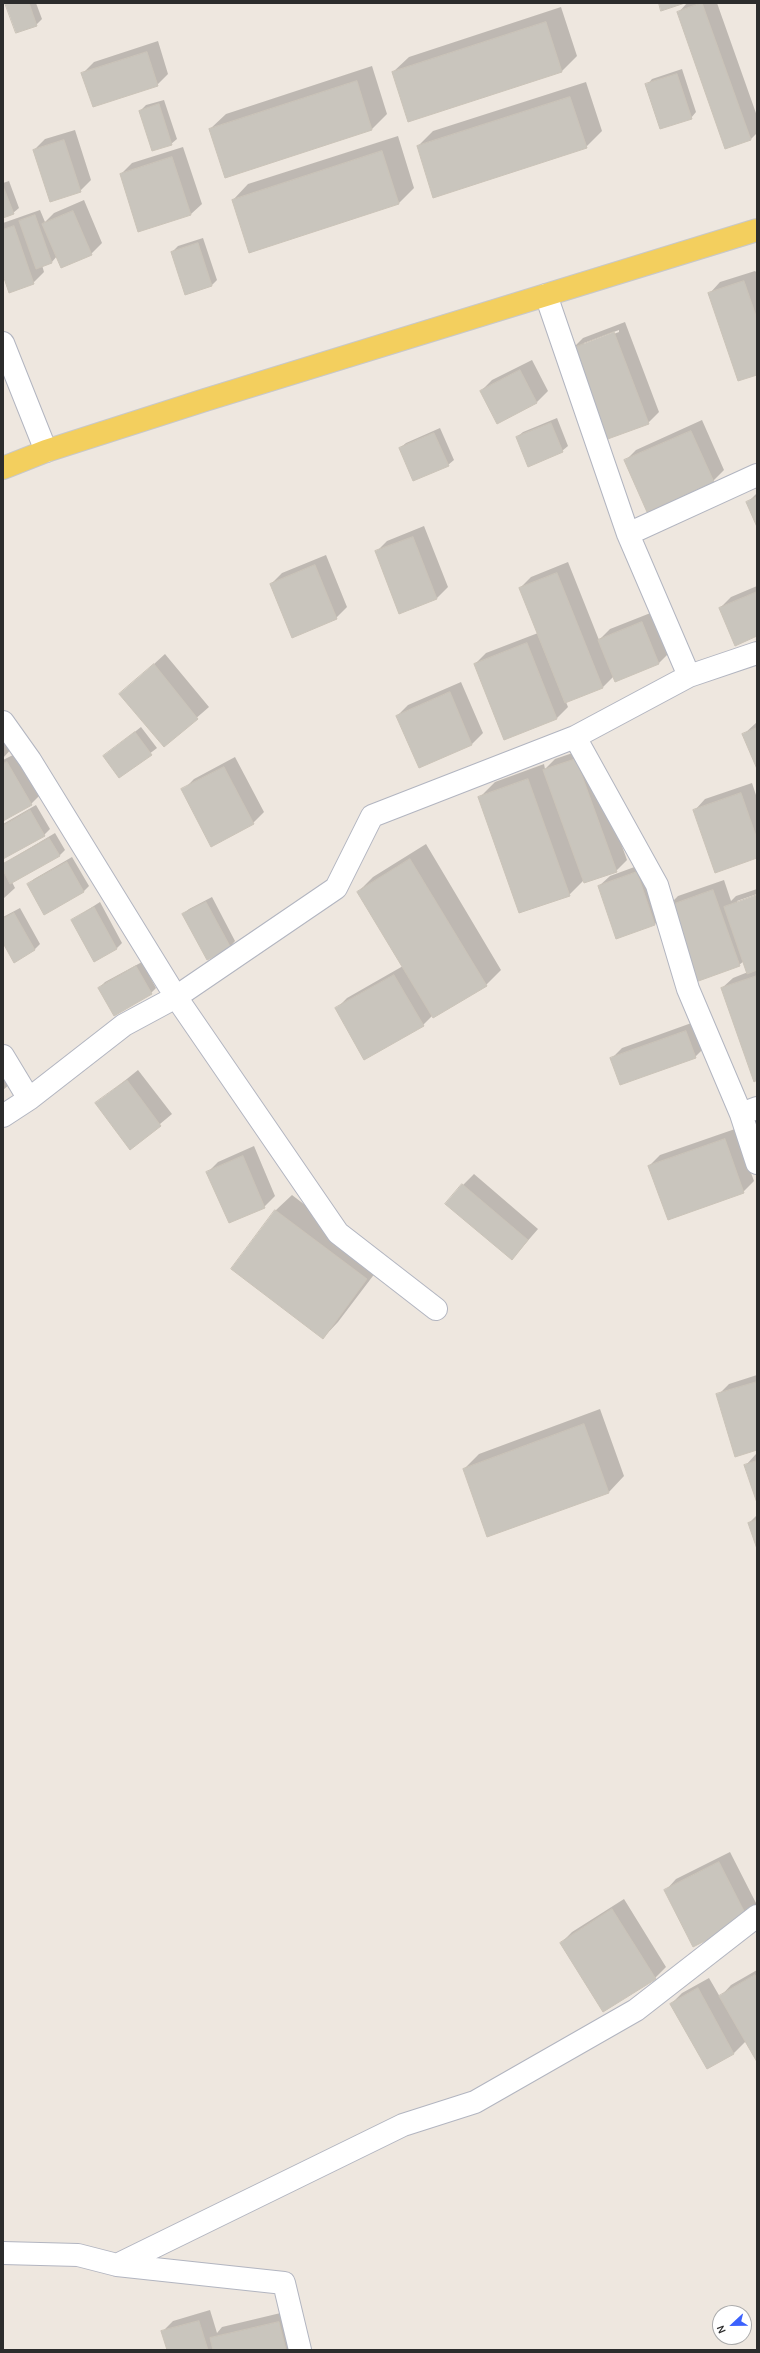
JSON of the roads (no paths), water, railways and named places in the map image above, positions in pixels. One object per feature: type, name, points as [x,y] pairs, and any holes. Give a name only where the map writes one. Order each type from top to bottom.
[{"type":"main road","points":[[3,468],[46,451],[757,230]]},
{"type":"street","points":[[546,295],[628,534],[689,676]]},
{"type":"street","points":[[3,343],[46,451]]},
{"type":"street","points":[[628,534],[757,475]]},
{"type":"street","points":[[3,1116],[29,1099],[124,1025],[176,997],[336,888],[372,816],[575,737],[689,676],[757,653]]},
{"type":"street","points":[[3,722],[30,760],[176,997],[338,1233],[436,1309]]},
{"type":"street","points":[[575,737],[657,885],[688,989],[749,1111],[757,1163]]},
{"type":"street","points":[[3,1056],[29,1099]]},
{"type":"street","points":[[117,2265],[403,2125],[474,2102],[636,2010],[757,1916]]},
{"type":"street","points":[[3,2253],[78,2255],[117,2265],[284,2283],[300,2350]]}]
